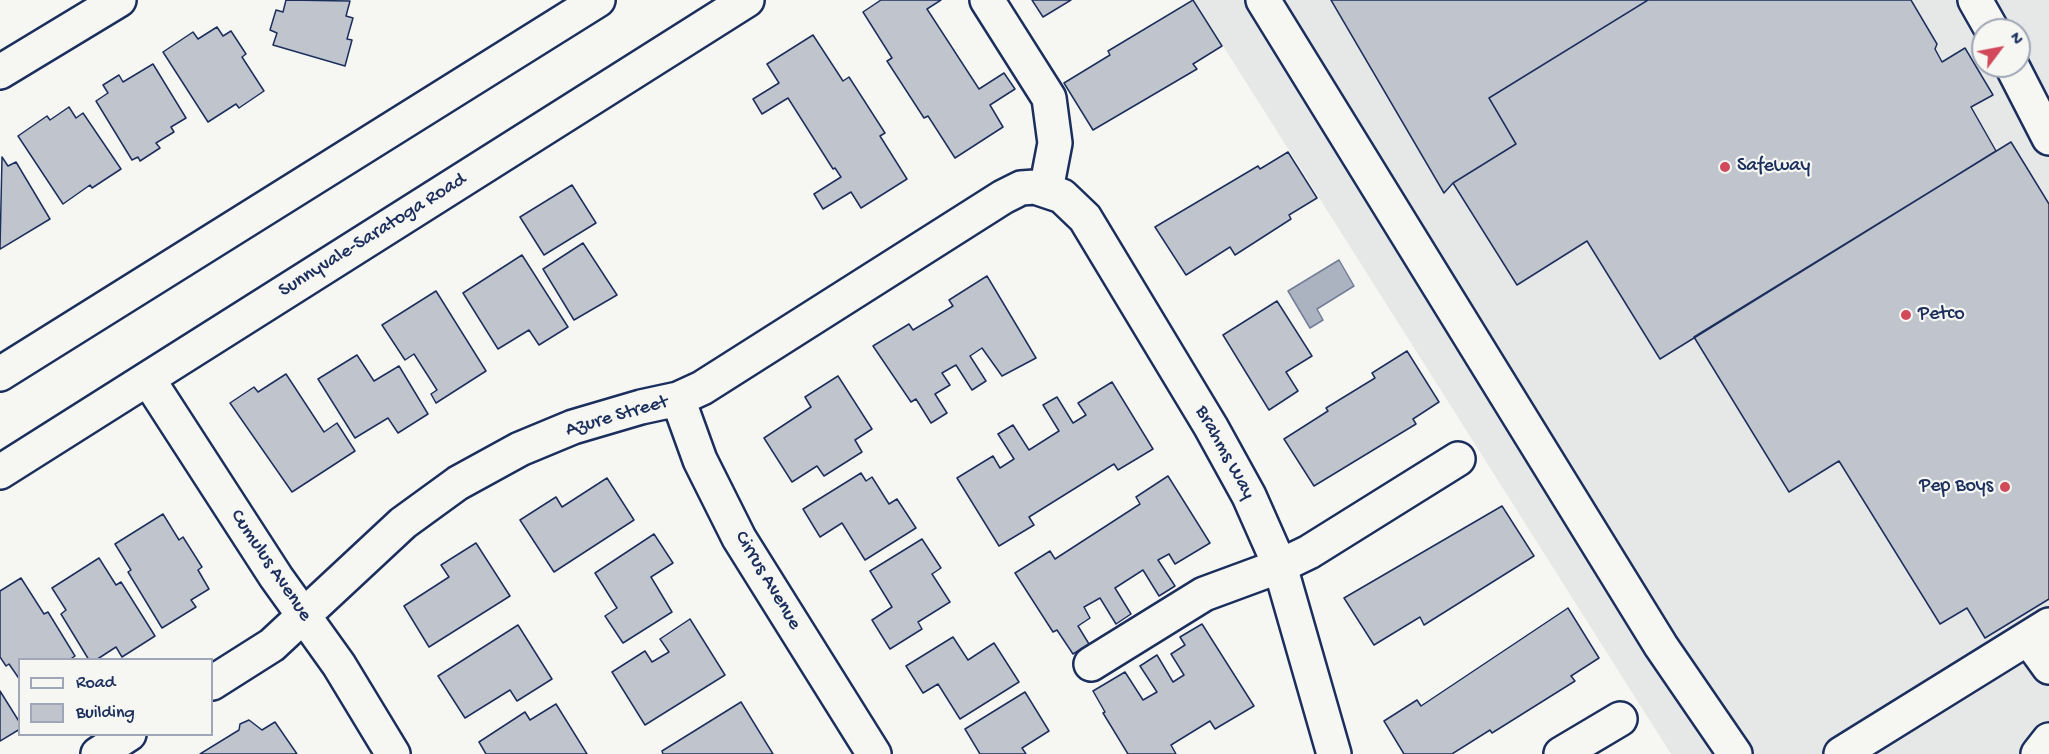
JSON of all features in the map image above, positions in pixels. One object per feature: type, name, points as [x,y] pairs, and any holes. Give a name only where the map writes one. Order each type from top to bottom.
[{"type":"street","points":[[0,72],[120,0]]},
{"type":"street","points":[[0,374],[598,0]]},
{"type":"street","name":"Sunnyvale-Saratoga Road","points":[[0,472],[747,0]]},
{"type":"street","points":[[987,0],[1049,98],[1054,143],[1046,190]]},
{"type":"street","points":[[1263,0],[1661,646],[1735,754]]},
{"type":"street","points":[[1975,0],[1985,18]]},
{"type":"street","points":[[2018,78],[2049,138]]},
{"type":"street","name":"Azure Street","points":[[213,682],[272,645],[403,523],[458,483],[520,450],[573,428],[641,407],[678,399],[702,388],[1003,197],[1021,188],[1046,190]]},
{"type":"street","name":"Brahms Way","points":[[1046,190],[1062,196],[1085,218],[1211,427],[1249,496],[1280,566],[1334,754]]},
{"type":"street","name":"Cumulus Avenue","points":[[148,379],[303,616],[339,665],[393,754]]},
{"type":"street","name":"Cirrus Avenue","points":[[678,399],[700,460],[739,538],[874,754]]},
{"type":"street","points":[[1091,664],[1204,594],[1280,566],[1309,552],[1458,459]]},
{"type":"street","points":[[1841,754],[2038,631],[2049,667]]},
{"type":"street","points":[[1562,754],[1620,719]]},
{"type":"street","points":[[98,754],[127,736]]},
{"type":"street","points":[[2038,754],[2049,740]]},
{"type":"shaded area","points":[[1194,0],[2049,0],[2049,754],[1671,754]]},
{"type":"shaded area","points":[[1339,260],[1354,286],[1317,309],[1323,320],[1310,328],[1288,291]]},
{"type":"building","points":[[286,0],[350,1],[346,16],[353,18],[347,39],[352,40],[345,66],[273,45],[277,33],[270,30],[276,10],[283,12]]},
{"type":"building","points":[[881,0],[941,0],[927,9],[979,89],[1004,73],[1015,89],[990,105],[1003,127],[955,158],[928,116],[924,118],[887,61],[892,58],[863,12]]},
{"type":"building","points":[[1032,0],[1071,0],[1043,17]]},
{"type":"building","points":[[1193,0],[1222,46],[1193,64],[1197,69],[1093,130],[1064,83],[1110,55],[1108,51]]},
{"type":"building","points":[[1331,0],[1648,0],[1489,98],[1516,144],[1453,183],[1444,193]]},
{"type":"building","name":"Safeway","points":[[1648,0],[1911,0],[1937,44],[1935,49],[1942,62],[1965,48],[1971,58],[1971,78],[1983,78],[1993,95],[1971,107],[1996,151],[1660,359],[1587,241],[1517,285],[1453,183],[1516,144],[1489,98]]},
{"type":"building","points":[[217,27],[223,36],[231,31],[246,54],[242,57],[264,91],[239,108],[236,104],[208,122],[163,52],[193,32],[198,39]]},
{"type":"building","points":[[813,35],[843,81],[849,77],[885,133],[880,136],[907,179],[861,208],[851,192],[823,209],[814,194],[841,177],[835,168],[833,169],[788,98],[762,114],[753,99],[779,83],[767,64]]},
{"type":"building","points":[[153,64],[186,118],[171,127],[174,132],[156,143],[160,148],[140,161],[138,157],[132,160],[96,101],[108,93],[103,85],[119,75],[123,82]]},
{"type":"building","points":[[69,107],[76,118],[83,113],[121,169],[92,188],[90,185],[63,204],[18,136],[47,116],[50,120]]},
{"type":"building","points":[[2011,142],[2049,204],[2049,599],[1985,638],[1967,608],[1940,624],[1839,461],[1789,492],[1694,337]]},
{"type":"building","points":[[1288,152],[1317,198],[1289,215],[1291,219],[1235,255],[1230,247],[1186,275],[1155,227],[1258,166],[1260,169]]},
{"type":"building","points":[[2,157],[8,166],[16,162],[50,219],[0,249]]},
{"type":"building","points":[[572,185],[596,223],[544,255],[520,217]]},
{"type":"building","points":[[583,243],[617,295],[574,320],[543,269]]},
{"type":"building","points":[[522,255],[568,327],[539,345],[529,330],[498,349],[463,293]]},
{"type":"building","points":[[987,276],[1036,358],[1002,376],[982,348],[970,356],[986,381],[972,390],[956,365],[942,373],[950,385],[935,394],[947,413],[931,423],[916,399],[911,402],[873,346],[909,324],[913,330],[953,306],[949,300]]},
{"type":"building","points":[[436,291],[486,371],[436,403],[431,394],[437,390],[414,354],[405,360],[382,325]]},
{"type":"building","points":[[1277,301],[1312,356],[1286,372],[1298,391],[1269,410],[1223,335]]},
{"type":"building","points":[[1407,351],[1439,402],[1413,419],[1416,424],[1314,486],[1284,439],[1328,411],[1326,408],[1375,378],[1372,373]]},
{"type":"building","points":[[357,355],[374,381],[399,366],[428,414],[398,433],[388,418],[355,438],[318,379]]},
{"type":"building","points":[[286,374],[324,432],[337,423],[355,451],[292,492],[230,403],[254,387],[258,392]]},
{"type":"building","points":[[838,376],[872,429],[855,440],[862,452],[824,476],[817,466],[792,482],[764,438],[811,407],[805,397]]},
{"type":"building","points":[[1112,382],[1153,449],[1118,470],[1114,464],[1029,517],[1034,525],[999,546],[957,478],[993,456],[1000,468],[1014,459],[998,434],[1013,425],[1029,450],[1059,431],[1043,405],[1057,397],[1073,423],[1086,415],[1078,403]]},
{"type":"building","points":[[861,473],[866,481],[872,477],[889,504],[897,499],[916,528],[865,560],[842,523],[820,537],[803,509]]},
{"type":"building","points":[[1168,476],[1210,543],[1175,564],[1169,554],[1158,560],[1175,586],[1159,596],[1143,570],[1115,588],[1131,614],[1116,624],[1100,598],[1084,607],[1090,618],[1078,626],[1089,644],[1073,654],[1057,630],[1053,632],[1015,573],[1050,551],[1055,559],[1140,504],[1136,497]]},
{"type":"building","points":[[607,478],[634,520],[554,572],[520,520],[556,497],[562,507]]},
{"type":"building","points":[[1502,506],[1534,556],[1424,625],[1420,617],[1374,645],[1344,598]]},
{"type":"building","points":[[163,514],[179,540],[183,537],[202,567],[198,570],[209,589],[191,600],[196,607],[162,628],[128,572],[131,570],[115,544]]},
{"type":"building","points":[[654,534],[673,563],[651,577],[672,612],[623,643],[605,616],[617,608],[595,573]]},
{"type":"building","points":[[922,539],[941,568],[932,574],[950,602],[918,622],[922,629],[890,649],[872,620],[892,607],[870,571]]},
{"type":"building","points":[[476,543],[510,596],[429,647],[404,606],[449,577],[441,565]]},
{"type":"building","points":[[99,558],[116,585],[121,582],[155,636],[122,657],[116,647],[99,658],[88,658],[61,614],[66,610],[52,588]]},
{"type":"building","points":[[21,578],[44,614],[48,612],[75,656],[72,658],[18,658],[18,677],[9,664],[6,666],[0,657],[0,591]]},
{"type":"building","points":[[1568,608],[1599,658],[1571,676],[1575,681],[1492,733],[1490,730],[1452,754],[1404,754],[1384,721],[1417,700],[1421,706]]},
{"type":"building","points":[[690,619],[725,675],[645,725],[612,672],[645,651],[652,662],[669,652],[660,639]]},
{"type":"building","points":[[1202,624],[1254,706],[1215,729],[1210,721],[1171,745],[1176,754],[1128,754],[1103,713],[1105,712],[1093,691],[1125,672],[1143,700],[1157,692],[1140,666],[1157,655],[1173,682],[1184,675],[1171,654],[1185,645],[1180,637]]},
{"type":"building","points":[[518,625],[552,679],[517,701],[510,690],[465,718],[438,676]]},
{"type":"building","points":[[953,637],[968,660],[994,643],[1019,682],[960,719],[938,684],[923,693],[906,666]]},
{"type":"building","points":[[0,691],[18,720],[18,730],[0,741]]},
{"type":"building","points":[[1025,692],[1049,731],[1022,748],[1026,754],[980,754],[965,729]]},
{"type":"building","points":[[741,702],[773,754],[663,754],[662,751]]},
{"type":"building","points":[[556,704],[587,754],[486,754],[479,742],[525,712],[530,720]]},
{"type":"building","points":[[249,720],[262,730],[275,722],[297,754],[200,754],[239,730],[240,724]]},
{"type":"place","name":"Safeway","points":[[1725,167]]},
{"type":"place","name":"Petco","points":[[1906,315]]},
{"type":"place","name":"Pep Boys","points":[[2005,487]]}]
